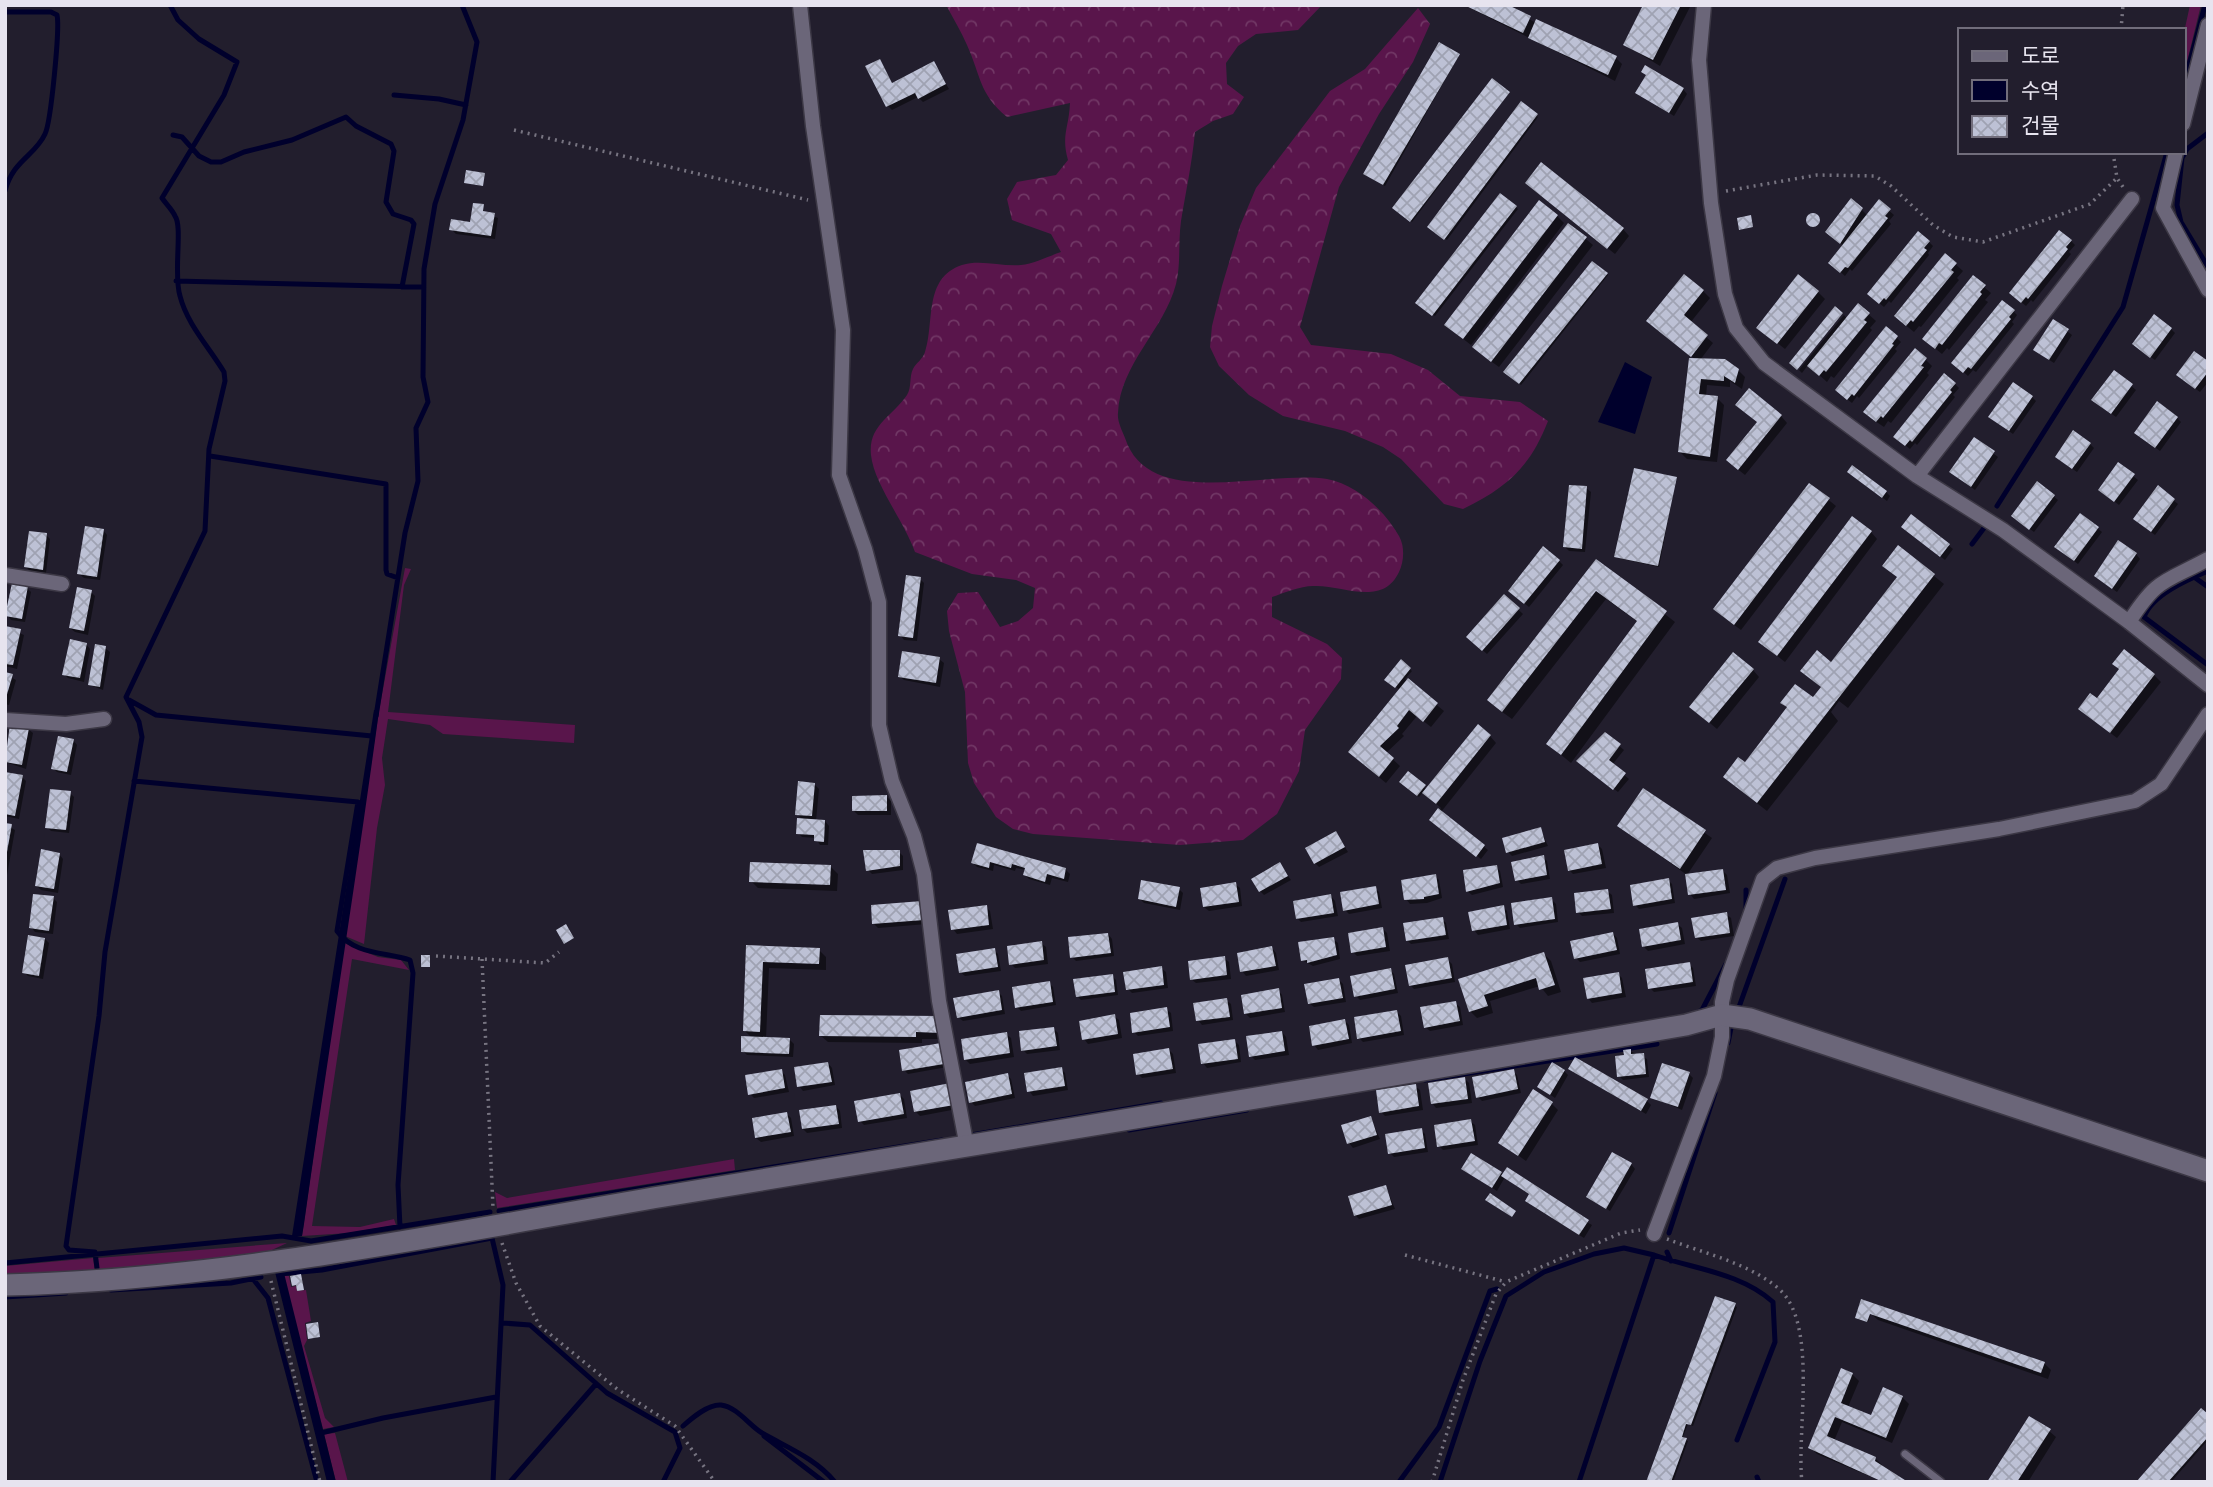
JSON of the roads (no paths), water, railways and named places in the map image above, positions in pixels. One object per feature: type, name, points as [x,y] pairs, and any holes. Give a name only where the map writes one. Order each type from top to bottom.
[{"type":"street","points":[[800,5],[813,126],[843,330],[839,475],[865,549],[879,602],[879,725],[892,781],[914,836],[924,874],[939,1001],[967,1147]]},
{"type":"street","points":[[1704,5],[1699,60],[1710,194],[1725,294],[1736,328],[1763,363],[1917,475],[1995,524],[2129,622],[2208,685]]},
{"type":"street","points":[[2185,116],[2208,25]]},
{"type":"street","points":[[2176,154],[2163,208],[2208,290]]},
{"type":"street","points":[[1917,475],[2132,199]]},
{"type":"street","points":[[2129,622],[2147,594],[2169,576],[2208,559]]},
{"type":"street","points":[[5,575],[62,584]]},
{"type":"street","points":[[1654,1234],[1714,1076],[1722,1037],[1727,980],[1763,878],[1777,868],[1815,858],[2000,829],[2135,800],[2161,784],[2208,714]]},
{"type":"street","points":[[5,720],[66,724],[104,719]]},
{"type":"street","points":[[5,1285],[113,1282],[300,1258],[1645,1032],[1722,1015],[1750,1019],[2208,1171]]},
{"type":"lane","points":[[1905,1454],[1941,1482]]},
{"type":"water","points":[[1625,362],[1652,377],[1635,434],[1598,422]]},
{"type":"water","points":[[374,710],[379,711],[304,1224],[302,1236],[292,1236]]},
{"type":"water","points":[[275,1272],[284,1273],[336,1482],[327,1482]]},
{"type":"waterway","points":[[97,1268],[95,1252],[69,1250],[66,1246],[99,1016],[105,952],[142,737],[139,722],[126,697],[205,531],[209,449],[225,381],[224,372],[183,306],[177,276],[177,222],[162,198],[224,95],[237,62],[199,39],[178,20],[170,5]]},
{"type":"waterway","points":[[376,716],[405,533],[418,481],[416,428],[428,402],[423,377],[424,269],[435,204],[463,120],[477,42],[462,5]]},
{"type":"waterway","points":[[2185,80],[2205,5]]},
{"type":"waterway","points":[[5,12],[51,12],[57,15],[58,23],[52,95],[45,134],[36,148],[13,172],[5,191]]},
{"type":"waterway","points":[[394,95],[439,99],[466,105]]},
{"type":"waterway","points":[[173,135],[182,137],[199,156],[211,162],[221,162],[244,152],[292,140],[346,117],[356,126],[391,144],[394,151],[386,202],[393,214],[411,220],[414,224],[402,287]]},
{"type":"waterway","points":[[2185,153],[2208,133]]},
{"type":"waterway","points":[[1997,506],[2123,307],[2166,154]]},
{"type":"waterway","points":[[2184,154],[2177,205],[2181,222],[2208,267]]},
{"type":"waterway","points":[[176,281],[424,287]]},
{"type":"waterway","points":[[210,456],[386,484],[386,570],[387,574],[398,578]]},
{"type":"waterway","points":[[1972,544],[1984,528]]},
{"type":"waterway","points":[[2208,571],[2162,595],[2144,617],[2208,665]]},
{"type":"waterway","points":[[2194,577],[2208,587]]},
{"type":"waterway","points":[[129,700],[156,715],[372,736]]},
{"type":"waterway","points":[[134,781],[358,802],[337,931],[344,939],[361,949],[410,960],[413,973],[398,1185],[400,1227]]},
{"type":"waterway","points":[[1739,1007],[1785,879]]},
{"type":"waterway","points":[[1746,890],[1746,908]]},
{"type":"waterway","points":[[1698,1012],[1702,1010],[1726,964]]},
{"type":"waterway","points":[[1728,1043],[1731,1028]]},
{"type":"waterway","points":[[1425,1080],[1657,1044]]},
{"type":"waterway","points":[[1669,1233],[1715,1093]]},
{"type":"waterway","points":[[971,1135],[1161,1103]]},
{"type":"waterway","points":[[1129,1130],[1247,1110]]},
{"type":"waterway","points":[[499,1211],[942,1140]]},
{"type":"waterway","points":[[5,1263],[282,1236],[311,1241],[490,1212]]},
{"type":"waterway","points":[[279,1274],[322,1270],[492,1238],[503,1285],[493,1482]]},
{"type":"waterway","points":[[1440,1482],[1480,1361],[1506,1296],[1544,1272],[1594,1254],[1624,1248],[1654,1255],[1579,1482]]},
{"type":"waterway","points":[[1667,1252],[1671,1261]]},
{"type":"waterway","points":[[1654,1255],[1732,1278],[1747,1284],[1773,1302],[1775,1342],[1737,1440]]},
{"type":"waterway","points":[[111,1290],[231,1283],[261,1277]]},
{"type":"waterway","points":[[253,1279],[268,1298],[317,1482]]},
{"type":"waterway","points":[[1399,1482],[1439,1427],[1490,1291],[1497,1289]]},
{"type":"waterway","points":[[5,1297],[66,1293]]},
{"type":"waterway","points":[[503,1323],[530,1325],[607,1393],[675,1432],[680,1448],[663,1482]]},
{"type":"waterway","points":[[510,1482],[596,1384]]},
{"type":"waterway","points":[[321,1433],[383,1418],[496,1397]]},
{"type":"waterway","points":[[683,1426],[700,1412],[716,1405],[727,1406],[762,1433],[810,1460],[835,1482]]},
{"type":"waterway","points":[[764,1436],[824,1482]]},
{"type":"waterway","points":[[1757,1477],[1759,1482]]}]
